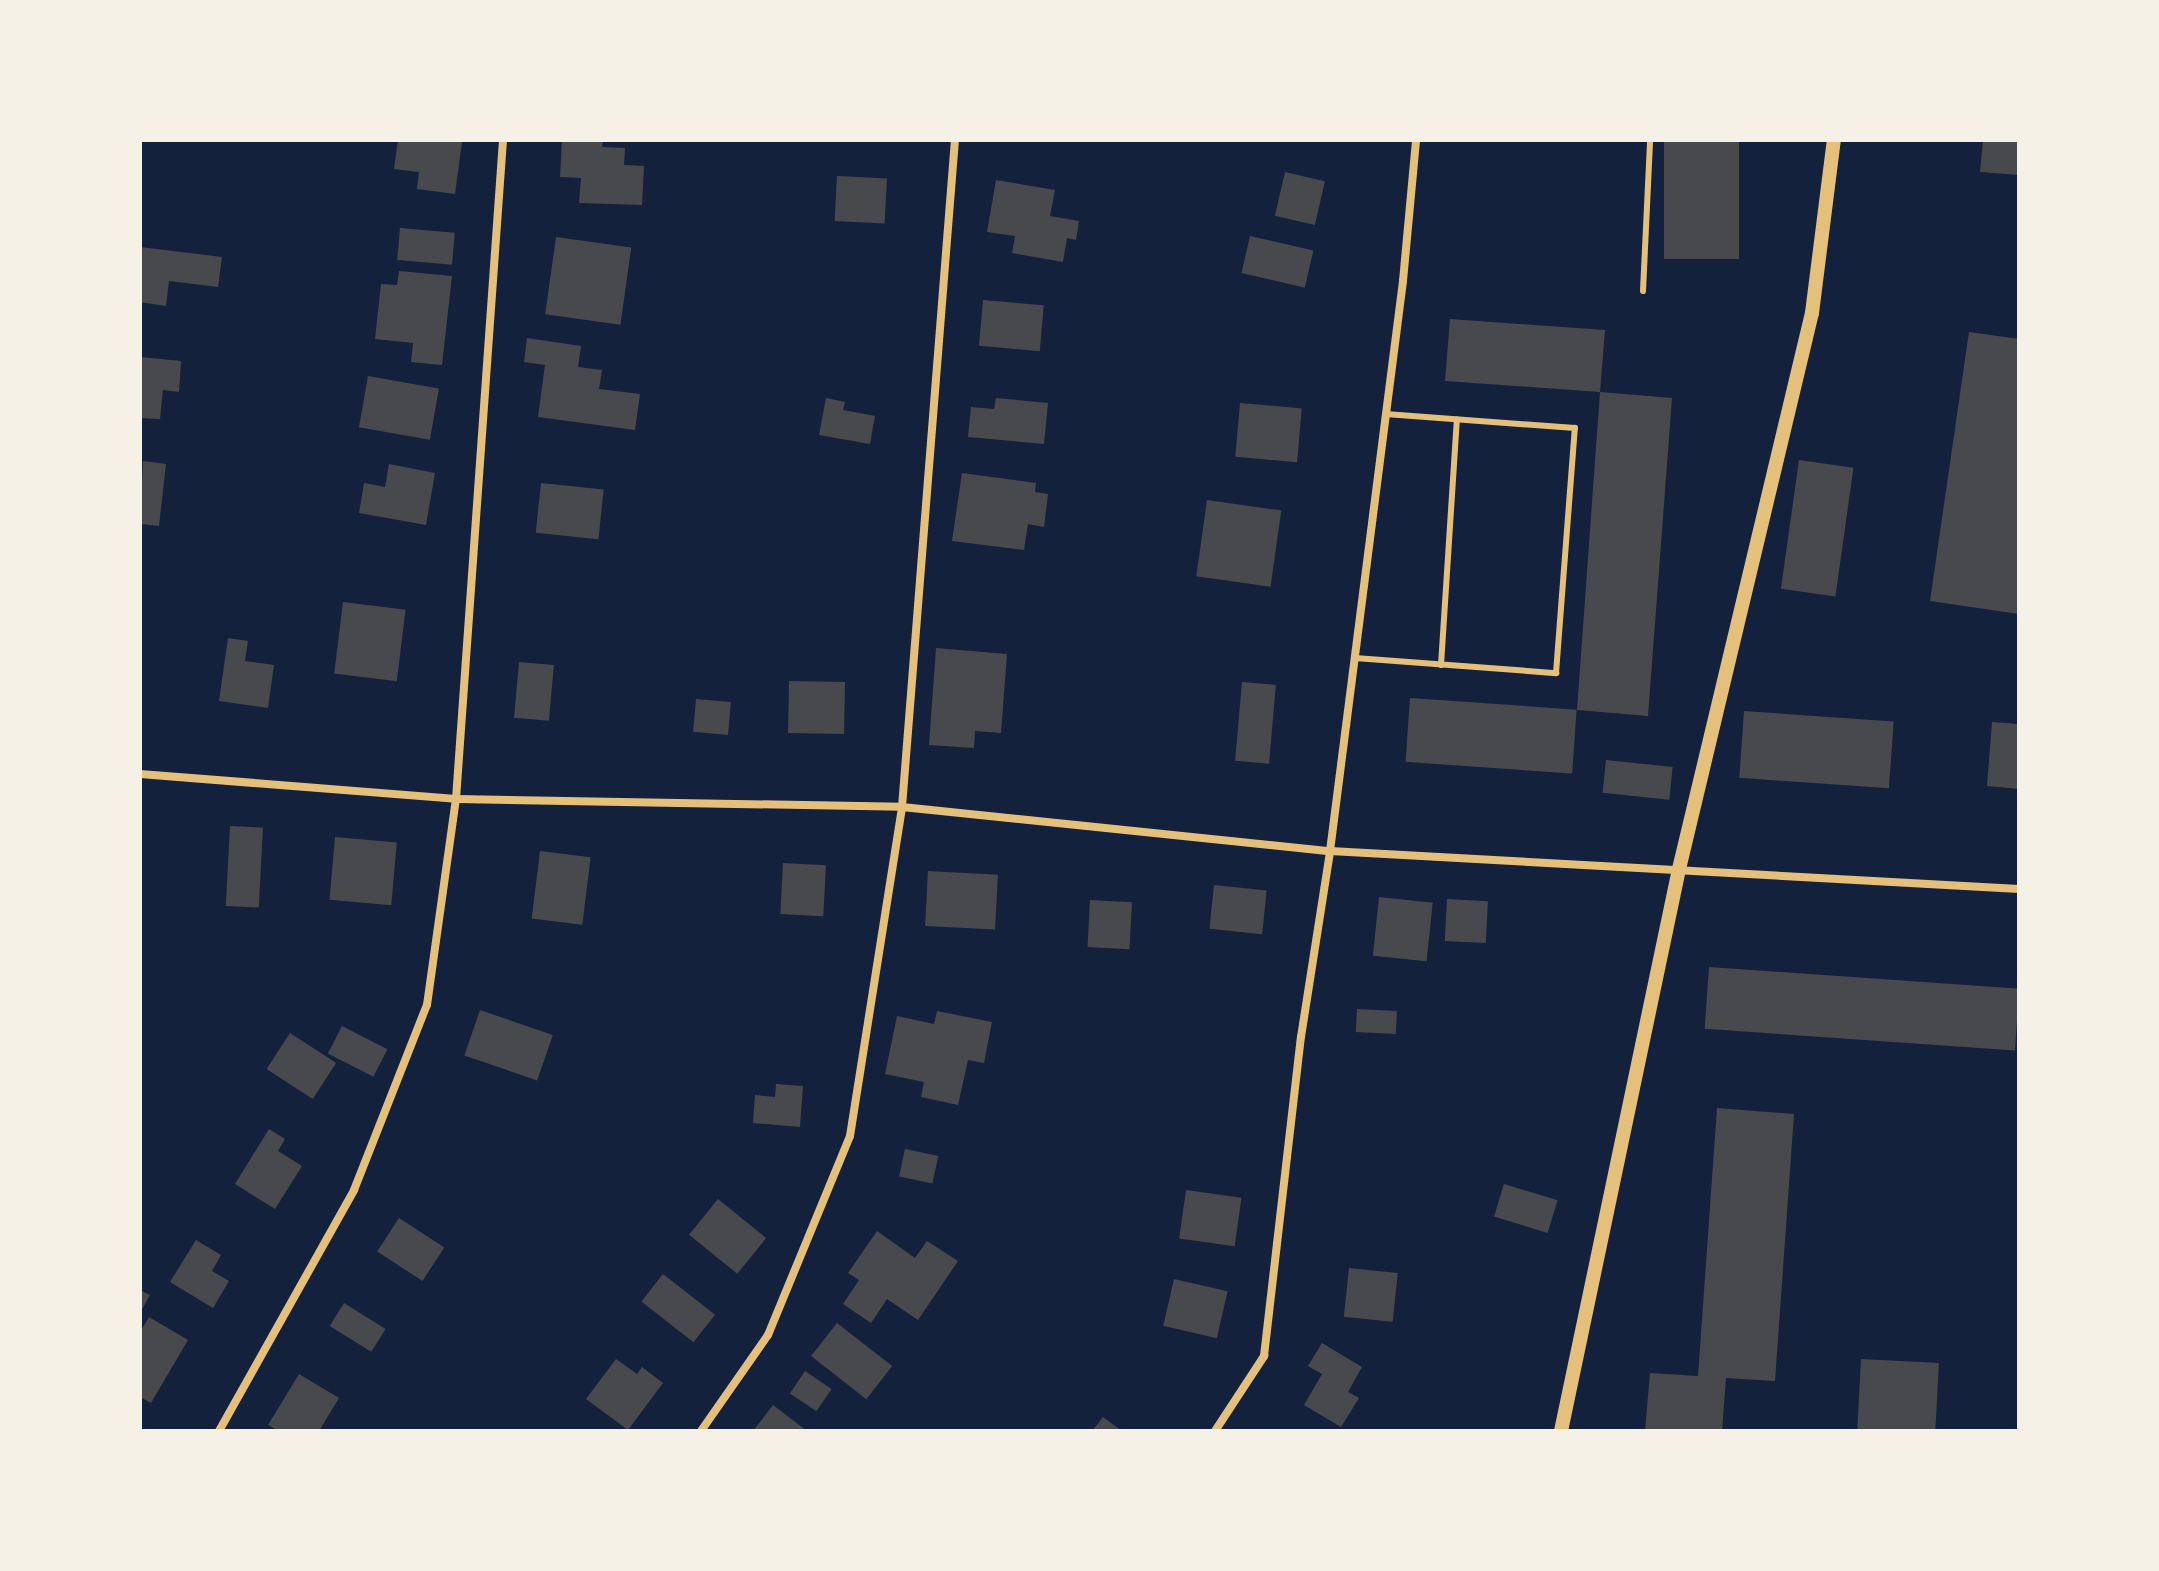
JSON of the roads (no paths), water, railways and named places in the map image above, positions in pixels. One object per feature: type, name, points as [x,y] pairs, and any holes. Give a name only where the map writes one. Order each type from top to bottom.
[{"type":"street","points":[[219,1431],[354,1190],[427,1005],[456,799],[503,140]]},
{"type":"street","points":[[701,1431],[768,1335],[850,1136],[902,807],[955,140]]},
{"type":"street","points":[[1215,1431],[1264,1356],[1301,1037],[1330,851],[1386,414],[1416,140]]},
{"type":"street","points":[[1561,1431],[1679,869],[1812,313],[1834,140]]},
{"type":"street","points":[[140,774],[456,799],[902,807],[1330,851],[2019,889]]},
{"type":"lane","points":[[1643,291],[1650,140]]},
{"type":"lane","points":[[1355,658],[1556,673],[1575,428],[1386,414]]},
{"type":"lane","points":[[1441,665],[1457,420]]}]
